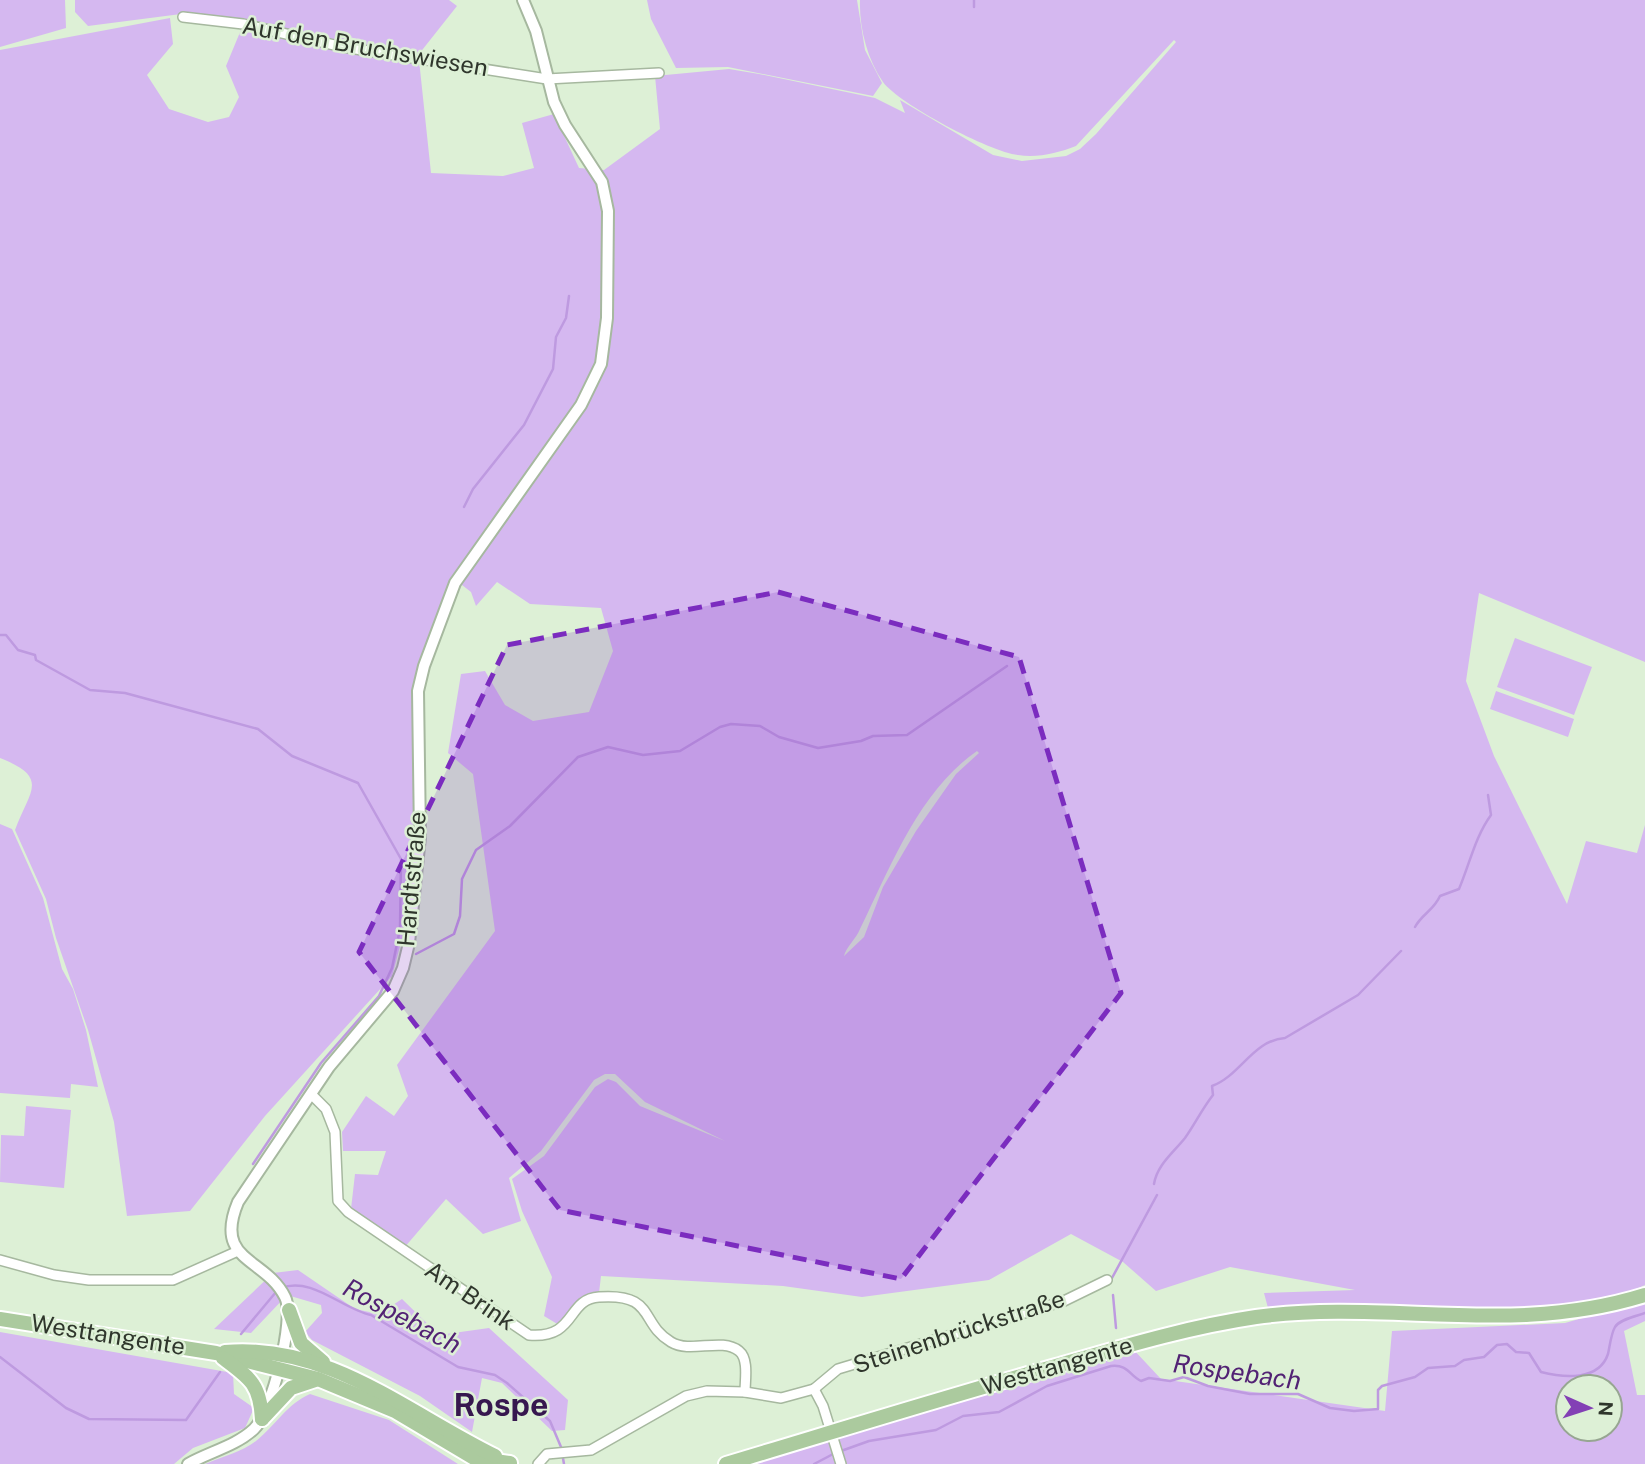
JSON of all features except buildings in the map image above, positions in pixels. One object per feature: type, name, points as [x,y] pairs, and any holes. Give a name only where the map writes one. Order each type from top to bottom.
[{"type":"main road","name":"Westtangente","points":[[726,1464],[834,1437],[1211,1324],[1317,1312],[1531,1317],[1577,1312],[1645,1295]]},
{"type":"main road","points":[[289,1310],[301,1343],[329,1367]]},
{"type":"main road","name":"Westtangente","points":[[0,1318],[216,1353],[329,1367],[371,1386],[510,1464]]},
{"type":"main road","points":[[216,1353],[252,1380],[261,1399],[262,1419]]},
{"type":"main road","name":"Westtangente","points":[[279,1362],[395,1410],[468,1455],[485,1461],[510,1464]]},
{"type":"main road","points":[[262,1419],[291,1388],[317,1379]]},
{"type":"street","points":[[523,0],[536,31],[547,79]]},
{"type":"street","name":"Auf den Bruchswiesen","points":[[183,17],[243,24],[343,47],[547,79],[659,73]]},
{"type":"street","name":"Hardtstraße","points":[[238,1251],[230,1230],[238,1202],[311,1094],[393,991],[403,968],[409,943],[420,837],[418,691],[446,603],[455,583],[581,405],[601,364],[607,318],[608,211],[602,182],[565,125],[547,79]]},
{"type":"street","name":"Am Brink","points":[[311,1094],[326,1109],[335,1132],[338,1201],[348,1212],[394,1245],[529,1335],[547,1336],[558,1332],[583,1303],[598,1297],[634,1301],[646,1309],[658,1331],[669,1342],[681,1347],[730,1347],[740,1352],[745,1360],[745,1392]]},
{"type":"street","points":[[0,1260],[54,1275],[89,1280],[173,1280],[238,1251],[283,1293],[289,1310],[279,1362],[262,1419],[242,1438],[188,1464]]},
{"type":"street","name":"Steinenbrückstraße","points":[[538,1464],[547,1454],[591,1450],[686,1396],[707,1391],[745,1392],[781,1398],[814,1390],[838,1370],[1063,1301],[1107,1280]]},
{"type":"street","points":[[814,1390],[841,1461]]},
{"type":"highlighted area","points":[[778,592],[1019,657],[1121,993],[901,1279],[560,1210],[359,952],[507,645]]},
{"type":"shaded area","points":[[0,0],[65,0],[66,28],[0,47]]},
{"type":"shaded area","points":[[75,0],[449,0],[457,6],[419,54],[181,14],[88,26],[75,12]]},
{"type":"shaded area","points":[[647,0],[857,0],[865,50],[882,83],[873,96],[728,67],[676,68],[651,19]]},
{"type":"shaded area","points":[[860,0],[1645,0],[1645,662],[1479,593],[1466,681],[1494,756],[1567,904],[1586,841],[1637,853],[1645,825],[1645,1285],[1624,1295],[1523,1312],[1329,1303],[1268,1308],[1264,1293],[1355,1290],[1230,1267],[1156,1291],[1123,1262],[1071,1234],[989,1280],[862,1297],[783,1286],[601,1276],[599,1293],[579,1300],[559,1325],[544,1316],[552,1277],[522,1211],[512,1179],[544,1156],[595,1087],[608,1079],[616,1082],[640,1106],[725,1141],[645,1102],[615,1074],[605,1074],[594,1080],[541,1151],[509,1178],[521,1221],[483,1234],[446,1199],[404,1248],[351,1209],[355,1174],[378,1175],[386,1151],[343,1151],[342,1132],[366,1096],[394,1116],[408,1096],[397,1065],[495,931],[473,774],[448,753],[461,674],[485,671],[505,705],[533,721],[589,712],[613,651],[601,608],[530,604],[497,582],[476,606],[471,592],[453,578],[441,603],[414,684],[413,846],[404,931],[392,976],[265,1116],[190,1211],[127,1216],[114,1122],[88,1030],[56,938],[46,899],[15,830],[30,795],[31,779],[16,765],[0,758],[0,50],[170,18],[173,44],[147,75],[169,109],[208,122],[229,117],[239,97],[226,66],[243,25],[419,60],[431,173],[503,176],[534,168],[522,123],[554,114],[579,168],[604,170],[660,129],[655,76],[729,69],[875,98],[905,113],[900,100],[993,155],[1022,161],[1066,156],[1080,149],[1096,134],[1176,42],[1174,40],[1076,146],[1048,154],[1025,156],[1005,152],[946,126],[892,91],[877,73],[868,53]],"holes":[[[977,751],[979,753],[956,774],[916,831],[883,887],[864,937],[844,956],[922,809],[938,787],[957,768]]]},
{"type":"shaded area","points":[[1515,638],[1592,667],[1574,715],[1497,687]]},
{"type":"shaded area","points":[[1496,691],[1574,719],[1568,737],[1490,709]]},
{"type":"shaded area","points":[[0,824],[12,829],[43,898],[62,969],[73,989],[86,1030],[98,1087],[71,1084],[70,1098],[0,1093]]},
{"type":"shaded area","points":[[26,1106],[71,1110],[64,1188],[0,1182],[1,1135],[24,1136]]},
{"type":"shaded area","points":[[298,1270],[355,1309],[379,1314],[402,1299],[439,1335],[489,1328],[568,1400],[565,1430],[552,1431],[502,1383],[482,1378],[472,1432],[420,1396],[312,1340],[305,1332],[322,1313],[321,1305],[287,1295],[251,1333],[214,1329],[273,1273]]},
{"type":"shaded area","points":[[1645,1300],[1645,1321],[1624,1331],[1637,1395],[1645,1395],[1645,1464],[749,1464],[1133,1349],[1161,1379],[1385,1411],[1392,1331],[1565,1323]]},
{"type":"shaded area","points":[[0,1332],[233,1373],[234,1394],[254,1408],[245,1428],[193,1448],[174,1464],[0,1464]]},
{"type":"shaded area","points":[[310,1394],[389,1420],[458,1464],[205,1464],[250,1445],[295,1403]]},
{"type":"waterway","points":[[974,0],[974,7]]},
{"type":"waterway","points":[[464,507],[473,489],[524,425],[553,369],[556,337],[566,318],[569,296]]},
{"type":"waterway","points":[[0,635],[6,635],[18,650],[35,655],[36,660],[90,690],[125,693],[258,729],[292,756],[358,783],[401,859],[400,929],[392,968],[379,996],[321,1063],[253,1164]]},
{"type":"waterway","points":[[416,954],[454,934],[460,916],[462,879],[476,850],[510,826],[578,757],[608,747],[643,755],[680,751],[720,727],[731,724],[760,726],[779,737],[818,748],[861,741],[873,736],[907,735],[1007,666]]},
{"type":"waterway","points":[[1415,927],[1440,896],[1459,889],[1477,841],[1491,815],[1488,795]]},
{"type":"waterway","points":[[1154,1184],[1162,1165],[1185,1138],[1213,1095],[1212,1086],[1231,1075],[1264,1045],[1285,1038],[1358,995],[1401,951]]},
{"type":"waterway","points":[[1112,1278],[1157,1195]]},
{"type":"waterway","name":"Rospebach","points":[[281,1288],[293,1285],[315,1290],[371,1315],[458,1367],[495,1375],[550,1421],[561,1447],[564,1464]]},
{"type":"waterway","name":"Rospebach","points":[[241,1334],[276,1292]]},
{"type":"waterway","points":[[1113,1295],[1116,1328]]},
{"type":"waterway","name":"Rospebach","points":[[841,1451],[869,1441],[936,1430],[963,1416],[999,1412],[1047,1386],[1111,1366],[1125,1368],[1141,1381],[1149,1378],[1170,1381],[1184,1377],[1208,1386],[1250,1394],[1298,1394],[1330,1408],[1354,1411],[1378,1409],[1378,1390],[1382,1386],[1415,1377],[1428,1368],[1455,1366],[1464,1360],[1484,1357],[1497,1345],[1507,1344],[1516,1352],[1529,1353],[1541,1372],[1560,1376],[1580,1375],[1597,1369],[1603,1363],[1617,1324],[1645,1313]]},
{"type":"waterway","name":"Rospebach","points":[[0,1357],[66,1408],[89,1419],[186,1420],[220,1372]]},
{"type":"waterway","name":"Rospebach","points":[[814,1464],[835,1453]]},
{"type":"district","name":"Rospe","points":[[501,1405]]}]
